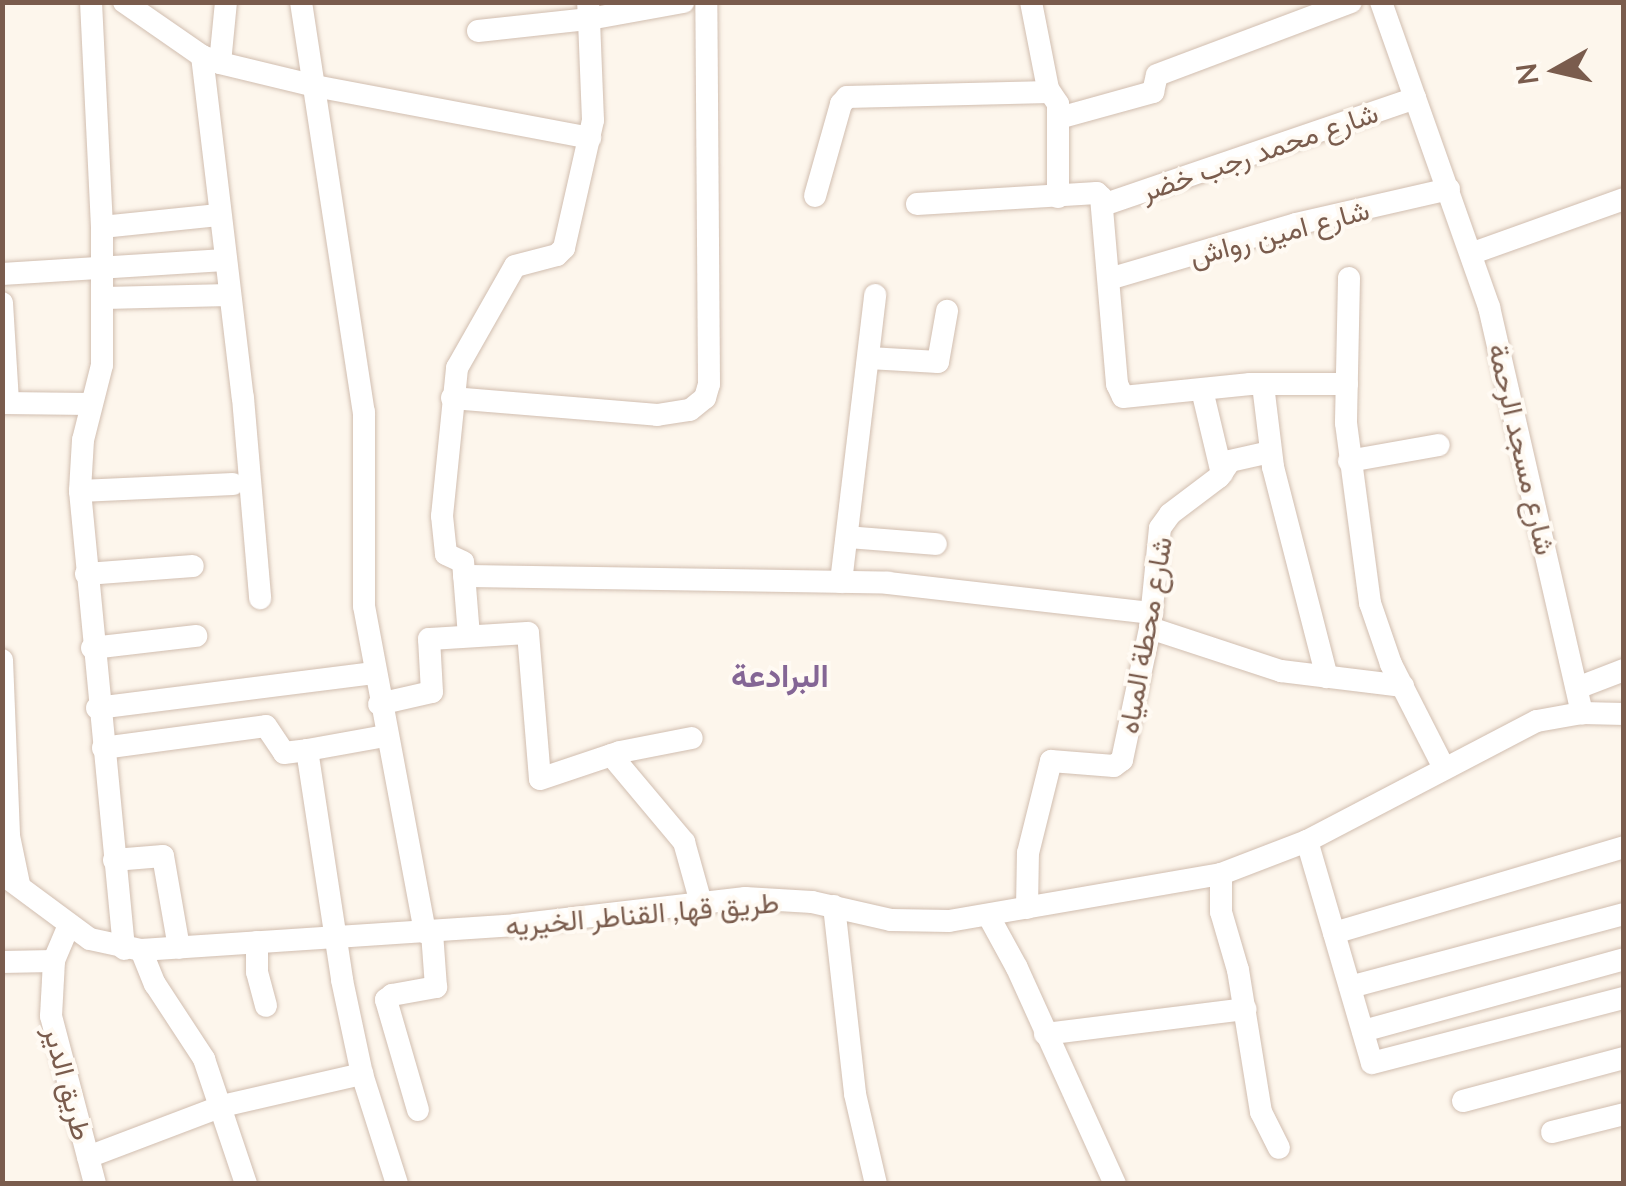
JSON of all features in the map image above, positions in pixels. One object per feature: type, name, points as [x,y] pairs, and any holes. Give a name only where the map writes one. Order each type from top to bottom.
[{"type":"street","points":[[91,2],[104,298],[102,365],[90,404],[80,491],[114,860],[132,950],[204,1058],[246,1184]]},
{"type":"street","points":[[124,2],[148,10],[210,59],[314,86],[590,138]]},
{"type":"street","points":[[226,2],[210,59],[218,215],[230,295],[260,598]]},
{"type":"street","points":[[301,2],[318,136],[344,260],[364,412],[361,579],[379,704],[428,932],[436,987],[392,995],[386,1000],[418,1110]]},
{"type":"street","points":[[478,31],[589,11],[683,2]]},
{"type":"street","points":[[452,398],[658,415],[690,410],[704,398],[709,384],[706,2]]},
{"type":"street","points":[[1031,2],[1049,92],[1057,100],[1058,197]]},
{"type":"street","points":[[1059,118],[1153,92],[1156,75],[1352,2]]},
{"type":"street","name":"شارع مسجد الرحمة","points":[[1385,4],[1415,98],[1473,253],[1512,398],[1582,713]]},
{"type":"street","points":[[469,636],[461,560],[445,552],[442,516],[457,368],[513,269],[557,255],[564,248],[590,138],[594,102],[589,11]]},
{"type":"street","points":[[815,196],[841,104],[848,97],[1049,92]]},
{"type":"street","name":"شارع محمد رجب خضر","points":[[1103,205],[1415,98]]},
{"type":"street","name":"شارع امين رواش","points":[[1109,279],[1296,224],[1450,190]]},
{"type":"street","points":[[917,204],[1097,194],[1103,205],[1119,394],[1128,398],[1264,385],[1347,384]]},
{"type":"street","points":[[1473,253],[1624,199]]},
{"type":"street","points":[[102,227],[218,215]]},
{"type":"street","points":[[2,274],[225,260]]},
{"type":"street","points":[[1348,278],[1349,461],[1370,602],[1383,644],[1444,768]]},
{"type":"street","points":[[104,298],[230,295]]},
{"type":"street","points":[[841,582],[875,295]]},
{"type":"street","points":[[2,303],[5,402],[90,404]]},
{"type":"street","points":[[870,358],[938,362],[947,311]]},
{"type":"street","points":[[1264,385],[1270,452],[1327,677]]},
{"type":"street","points":[[1202,390],[1222,474]]},
{"type":"street","points":[[1349,461],[1439,445]]},
{"type":"street","name":"شارع محطة المياه","points":[[1026,908],[1030,839],[1051,761],[1114,766],[1122,760],[1151,620],[1160,528],[1170,514],[1222,474],[1234,458],[1270,452]]},
{"type":"street","points":[[80,491],[233,484]]},
{"type":"street","points":[[847,538],[936,544]]},
{"type":"street","points":[[86,574],[193,566]]},
{"type":"street","points":[[464,576],[930,587],[1151,620],[1266,668],[1403,686]]},
{"type":"street","points":[[92,648],[196,636]]},
{"type":"street","points":[[379,704],[432,692],[429,638],[531,636],[540,780],[611,755],[692,738]]},
{"type":"street","points":[[2,660],[11,879]]},
{"type":"street","points":[[1577,688],[1624,670]]},
{"type":"street","points":[[97,708],[374,673]]},
{"type":"street","name":"طريق قها, القناطر الخيريه","points":[[11,879],[90,939],[132,950],[428,932],[767,898],[834,906],[910,922],[988,915],[1221,874],[1307,841],[1537,721],[1582,713],[1624,714]]},
{"type":"street","points":[[102,748],[266,726],[284,752],[385,736]]},
{"type":"street","points":[[308,750],[335,938],[362,1074],[397,1184]]},
{"type":"street","points":[[611,755],[684,842],[701,903]]},
{"type":"street","points":[[1307,841],[1368,1058],[1376,1064],[1624,998]]},
{"type":"street","points":[[1334,934],[1624,847]]},
{"type":"street","points":[[114,860],[163,856],[179,948]]},
{"type":"street","points":[[1221,874],[1221,912],[1246,1009],[1261,1112],[1279,1148]]},
{"type":"street","points":[[834,906],[855,1094],[876,1184]]},
{"type":"street","points":[[1350,987],[1624,914]]},
{"type":"street","points":[[988,915],[1115,1184]]},
{"type":"street","name":"طريق الدير","points":[[70,925],[54,961],[51,1016],[95,1184]]},
{"type":"street","points":[[257,942],[257,972],[266,1006]]},
{"type":"street","points":[[1363,1031],[1624,960]]},
{"type":"street","points":[[2,962],[54,961]]},
{"type":"street","points":[[1045,1034],[1246,1009]]},
{"type":"street","points":[[1463,1101],[1624,1058]]},
{"type":"street","points":[[88,1157],[222,1106],[362,1074]]},
{"type":"street","points":[[1552,1132],[1624,1114]]},
{"type":"district","name":"البرادعة","points":[[780,675]]}]
